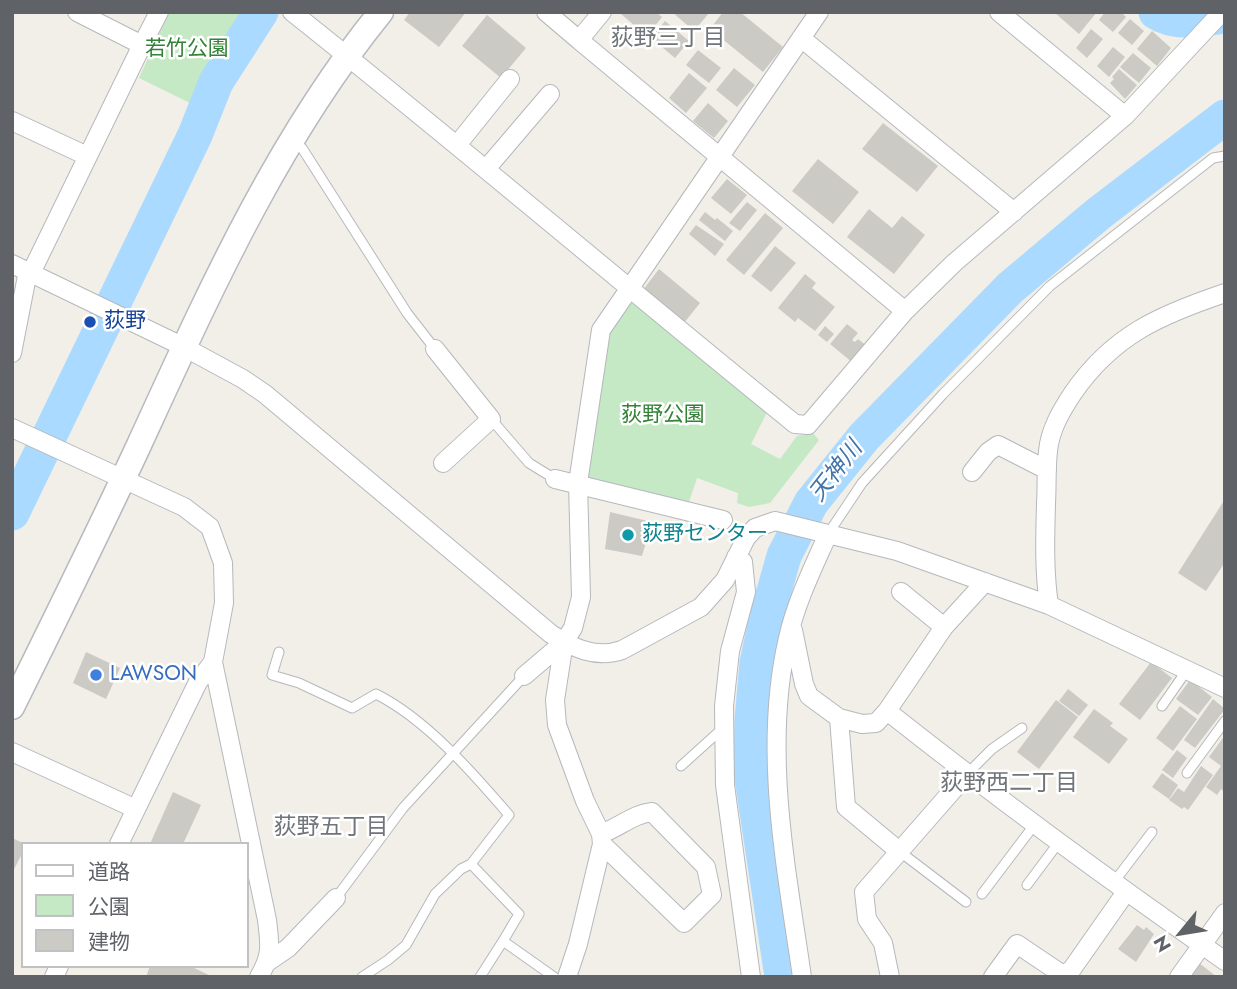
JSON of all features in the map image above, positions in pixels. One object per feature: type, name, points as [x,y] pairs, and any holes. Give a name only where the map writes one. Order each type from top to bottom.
[{"type":"street","points":[[77,12],[142,45]]},
{"type":"street","points":[[13,356],[24,269],[88,156],[159,12]]},
{"type":"street","points":[[292,12],[795,424],[808,425],[905,311],[954,263],[1125,116],[1222,12]]},
{"type":"street","points":[[12,707],[123,480],[184,347],[290,142],[346,55],[381,12]]},
{"type":"street","points":[[546,12],[905,311]]},
{"type":"street","points":[[579,40],[602,12]]},
{"type":"street","points":[[524,676],[564,642],[573,628],[581,597],[578,483],[601,330],[819,12]]},
{"type":"street","points":[[999,12],[1125,116]]},
{"type":"street","points":[[801,38],[1014,212]]},
{"type":"street","points":[[457,145],[510,79]]},
{"type":"street","points":[[486,169],[550,94]]},
{"type":"street","points":[[12,121],[88,156]]},
{"type":"street","points":[[24,269],[184,347],[243,379],[564,642],[582,651],[611,654],[622,650],[701,607],[725,580],[755,528],[775,521],[897,551],[1049,605],[1225,688]]},
{"type":"street","points":[[1049,605],[1044,572],[1048,450],[1054,425],[1082,380],[1100,358],[1122,340],[1148,323],[1225,293]]},
{"type":"street","points":[[435,349],[491,419],[443,463]]},
{"type":"street","points":[[12,428],[184,507],[210,527],[223,563],[224,603],[213,662],[267,920],[270,948],[268,961],[259,977]]},
{"type":"street","points":[[972,472],[983,447],[998,445],[1047,470]]},
{"type":"street","points":[[555,479],[723,520]]},
{"type":"street","points":[[802,977],[780,813],[776,755],[779,687],[792,623],[804,587],[828,534]]},
{"type":"street","points":[[736,557],[743,562],[746,592],[730,651],[724,706],[725,785],[751,977]]},
{"type":"street","points":[[792,623],[804,684],[809,696],[839,718],[862,724],[876,723],[944,627],[985,582]]},
{"type":"street","points":[[901,592],[944,627]]},
{"type":"street","points":[[564,642],[555,700],[557,725],[602,839],[684,923],[712,895],[706,867],[652,813],[638,813],[602,839],[578,944],[567,977]]},
{"type":"street","points":[[120,842],[198,682],[213,662]]},
{"type":"street","points":[[887,711],[967,774],[1225,961]]},
{"type":"street","points":[[839,718],[846,807],[899,851]]},
{"type":"street","points":[[12,752],[136,809]]},
{"type":"street","points":[[890,977],[883,943],[867,919],[864,892],[967,774]]},
{"type":"street","points":[[993,977],[1017,944],[1062,976],[1072,969],[1120,887]]},
{"type":"street","points":[[268,961],[288,948],[336,898]]},
{"type":"street","points":[[1178,977],[1225,913]]},
{"type":"lane","points":[[290,142],[302,148],[407,313],[435,349]]},
{"type":"lane","points":[[828,534],[862,483],[943,394],[1050,286],[1213,158],[1225,156]]},
{"type":"lane","points":[[491,419],[529,463],[555,479]]},
{"type":"lane","points":[[279,652],[271,675],[299,683],[352,708],[376,694],[391,702],[453,752],[509,815],[471,864],[461,869],[435,894],[407,944],[362,977]]},
{"type":"lane","points":[[1162,706],[1187,670]]},
{"type":"lane","points":[[336,898],[395,817],[524,676]]},
{"type":"lane","points":[[1187,773],[1225,721]]},
{"type":"lane","points":[[681,766],[724,727]]},
{"type":"lane","points":[[967,774],[992,748],[1021,728]]},
{"type":"lane","points":[[982,894],[1035,824]]},
{"type":"lane","points":[[1120,887],[1152,832]]},
{"type":"lane","points":[[1027,886],[1059,842]]},
{"type":"lane","points":[[899,851],[966,902]]},
{"type":"lane","points":[[471,864],[519,914],[480,977]]},
{"type":"lane","points":[[503,941],[554,977]]},
{"type":"green space","name":"若竹公園","points":[[169,12],[245,12],[192,104],[139,78]]},
{"type":"green space","name":"荻野公園","points":[[634,303],[767,412],[751,444],[780,459],[797,436],[813,433],[819,440],[770,503],[749,507],[737,503],[738,493],[697,478],[687,508],[592,483],[588,476],[605,333],[625,306]]},
{"type":"building","points":[[410,12],[466,12],[439,47],[404,20]]},
{"type":"building","points":[[656,12],[662,17],[647,36],[621,14]]},
{"type":"building","points":[[672,12],[710,12],[694,31]]},
{"type":"building","points":[[723,12],[740,12],[783,47],[763,72],[710,29]]},
{"type":"building","points":[[1054,12],[1097,12],[1079,34]]},
{"type":"building","points":[[1105,12],[1121,12],[1126,17],[1113,32],[1099,20]]},
{"type":"building","points":[[487,15],[526,48],[501,78],[462,46]]},
{"type":"building","points":[[1130,19],[1144,31],[1132,45],[1118,33]]},
{"type":"building","points":[[665,21],[689,41],[675,58],[651,38]]},
{"type":"building","points":[[1091,29],[1103,39],[1087,58],[1076,48]]},
{"type":"building","points":[[1152,31],[1171,48],[1157,66],[1137,49]]},
{"type":"building","points":[[1113,47],[1125,57],[1109,77],[1097,66]]},
{"type":"building","points":[[698,50],[721,68],[709,83],[686,65]]},
{"type":"building","points":[[1133,53],[1151,68],[1139,83],[1120,67]]},
{"type":"building","points":[[734,68],[755,85],[737,107],[716,90]]},
{"type":"building","points":[[1119,69],[1137,85],[1125,99],[1110,83]]},
{"type":"building","points":[[689,73],[707,88],[686,113],[669,98]]},
{"type":"building","points":[[708,103],[728,121],[714,138],[693,121]]},
{"type":"building","points":[[883,123],[938,166],[917,192],[862,149]]},
{"type":"building","points":[[818,159],[859,192],[833,224],[792,191]]},
{"type":"building","points":[[727,179],[747,195],[731,214],[711,198]]},
{"type":"building","points":[[747,202],[757,210],[740,231],[729,223]]},
{"type":"building","points":[[869,209],[892,228],[902,216],[925,235],[894,274],[847,237]]},
{"type":"building","points":[[705,212],[733,231],[725,241],[699,220]]},
{"type":"building","points":[[765,213],[783,228],[744,275],[726,260]]},
{"type":"building","points":[[696,225],[724,244],[715,256],[689,234]]},
{"type":"building","points":[[775,246],[796,263],[771,292],[751,276]]},
{"type":"building","points":[[659,269],[700,303],[684,323],[643,290]]},
{"type":"building","points":[[805,274],[816,283],[812,288],[835,307],[815,331],[798,318],[795,322],[778,308]]},
{"type":"building","points":[[847,324],[858,333],[852,340],[855,342],[858,339],[867,346],[853,363],[830,344]]},
{"type":"building","points":[[825,326],[834,334],[827,342],[818,335]]},
{"type":"building","points":[[1225,499],[1225,562],[1206,591],[1178,573]]},
{"type":"building","name":"荻野センター","points":[[610,512],[652,522],[642,556],[605,549]]},
{"type":"building","name":"LAWSON","points":[[86,652],[120,668],[106,699],[73,683]]},
{"type":"building","points":[[1151,662],[1172,678],[1140,720],[1119,704]]},
{"type":"building","points":[[1190,680],[1212,697],[1198,715],[1176,699]]},
{"type":"building","points":[[1068,689],[1088,705],[1079,716],[1059,701]]},
{"type":"building","points":[[1213,699],[1225,709],[1195,748],[1184,740]]},
{"type":"building","points":[[1056,700],[1078,717],[1039,769],[1017,752]]},
{"type":"building","points":[[1180,706],[1197,719],[1173,751],[1156,738]]},
{"type":"building","points":[[1094,709],[1113,723],[1110,726],[1128,739],[1109,764],[1073,737]]},
{"type":"building","points":[[1225,735],[1225,792],[1221,789],[1217,795],[1206,787],[1221,766],[1209,757]]},
{"type":"building","points":[[1177,750],[1187,758],[1173,778],[1162,770]]},
{"type":"building","points":[[1201,766],[1213,775],[1188,810],[1184,807],[1182,809],[1169,800],[1178,788],[1184,792]]},
{"type":"building","points":[[1162,773],[1178,785],[1169,799],[1152,787]]},
{"type":"building","points":[[173,792],[201,805],[184,842],[151,842]]},
{"type":"building","points":[[12,838],[21,842],[21,856],[12,873]]},
{"type":"building","points":[[1137,925],[1144,930],[1146,927],[1154,934],[1136,962],[1118,949]]},
{"type":"building","points":[[1199,963],[1217,977],[1188,977]]},
{"type":"building","points":[[149,968],[194,968],[213,977],[146,977]]},
{"type":"waterway","points":[[12,513],[195,135],[216,82],[261,12]]},
{"type":"waterway","points":[[1156,12],[1181,20],[1225,16]]},
{"type":"waterway","name":"天神川","points":[[782,977],[751,772],[752,719],[757,663],[767,616],[784,556],[811,503],[864,437],[1010,288],[1098,214],[1225,117]]},
{"type":"place","name":"荻野","points":[[90,322]]},
{"type":"place","name":"荻野センター","points":[[628,535]]},
{"type":"place","name":"LAWSON","points":[[96,675]]},
{"type":"district","name":"荻野三丁目","points":[[668,39]]},
{"type":"district","name":"荻野西二丁目","points":[[1009,784]]},
{"type":"district","name":"荻野五丁目","points":[[331,828]]}]
